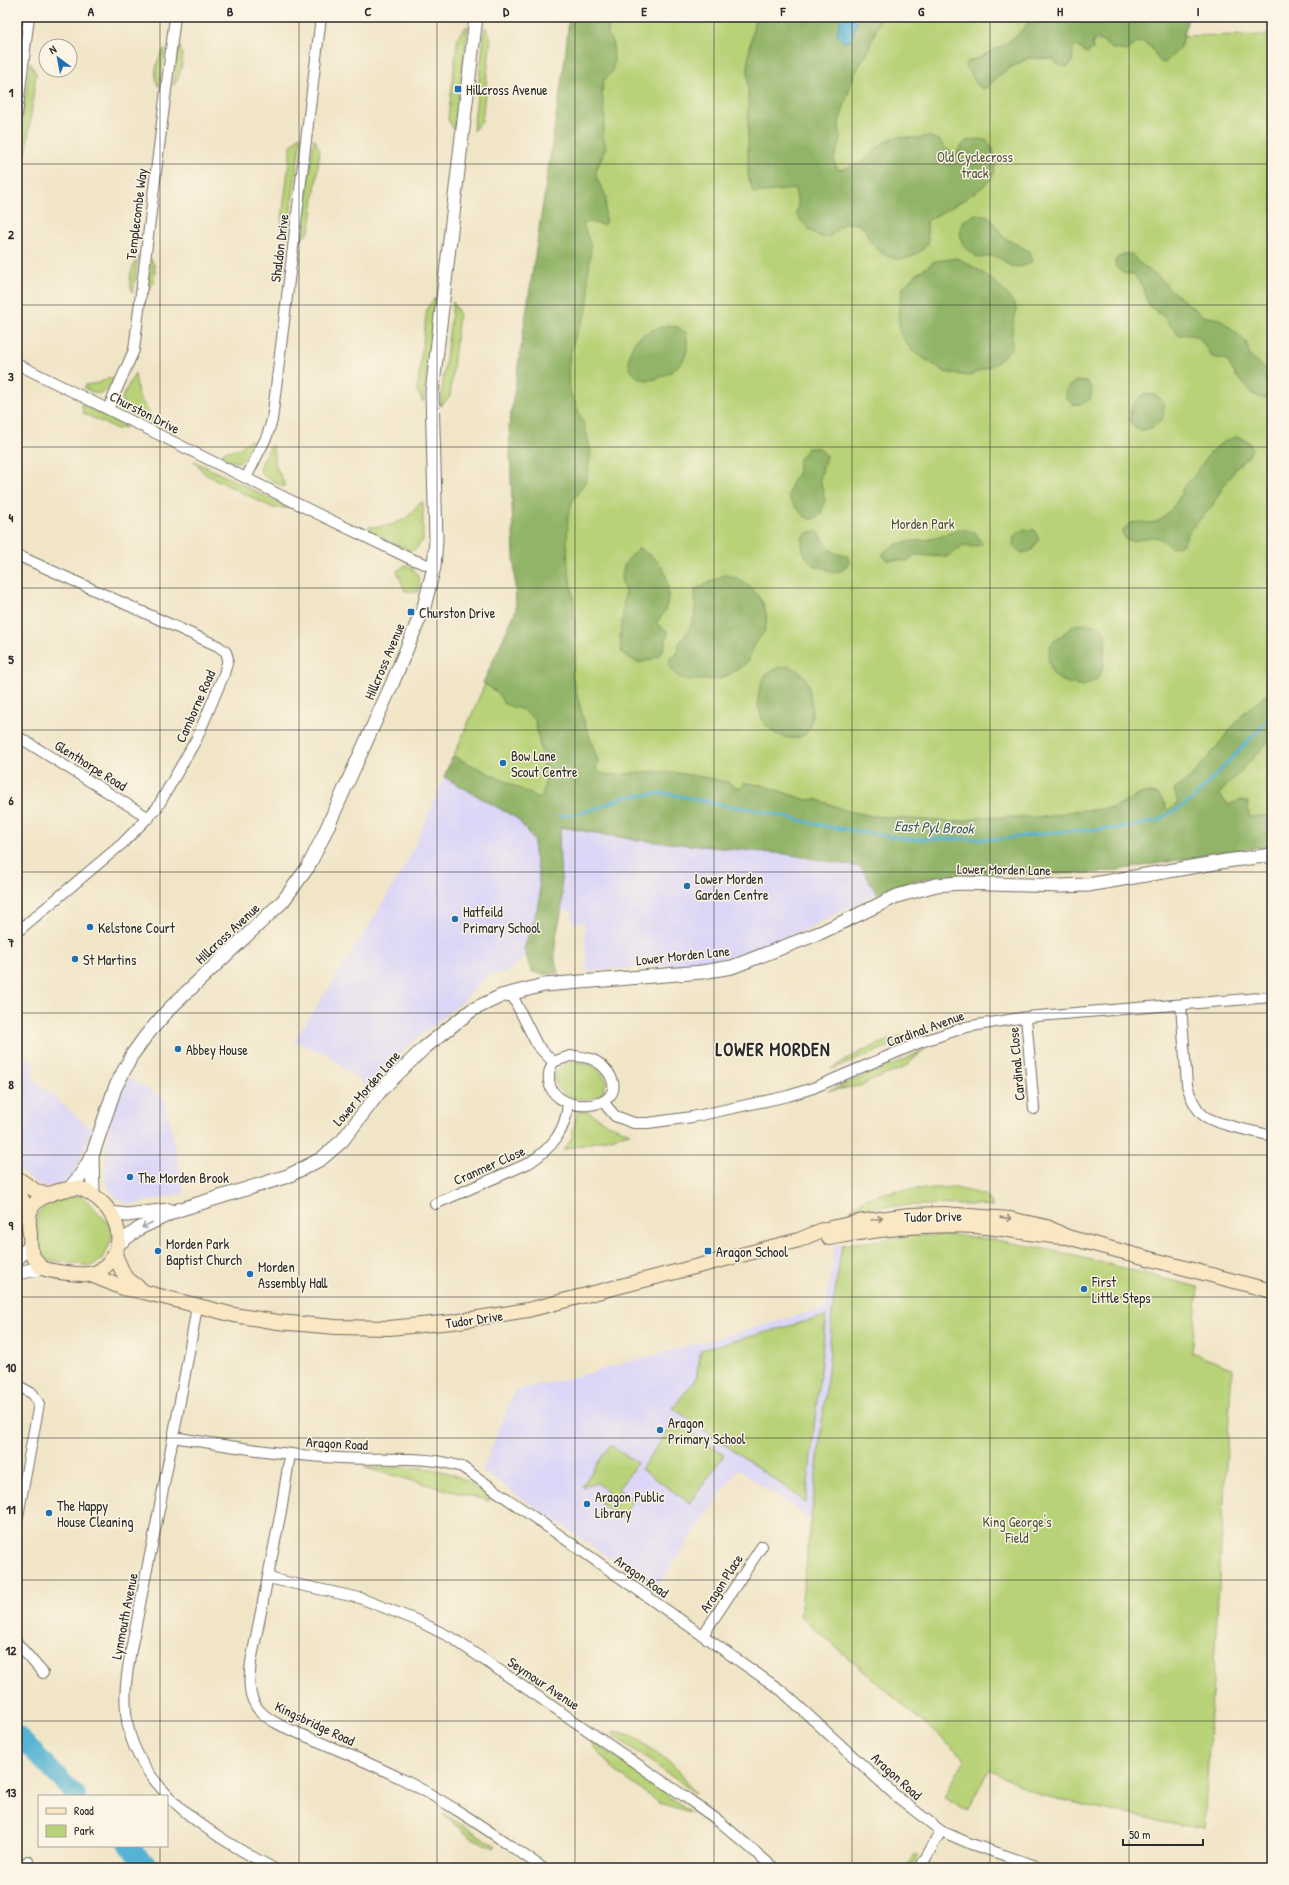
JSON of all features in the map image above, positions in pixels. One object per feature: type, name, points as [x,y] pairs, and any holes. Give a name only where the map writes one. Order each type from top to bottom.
[{"type":"main road","points":[[17,1178],[39,1193],[50,1194]]},
{"type":"main road","points":[[17,1189],[29,1213],[30,1246],[36,1262],[43,1268],[89,1274],[101,1270],[109,1263],[116,1249],[119,1233],[117,1223],[110,1213],[93,1196],[79,1188],[50,1194],[39,1200],[29,1213]]},
{"type":"main road","name":"Tudor Drive","points":[[89,1274],[122,1288],[144,1292],[234,1315],[278,1322],[336,1327],[389,1328],[499,1316],[552,1304],[799,1240],[822,1230],[858,1222],[909,1215],[944,1214],[1010,1219],[1047,1227],[1067,1237],[1272,1291]]},
{"type":"main road","name":"Tudor Drive","points":[[116,1249],[125,1277],[144,1292]]},
{"type":"street","points":[[17,114],[29,17]]},
{"type":"street","name":"Templecombe Way","points":[[108,409],[134,350],[175,17]]},
{"type":"street","name":"Shaldon Drive","points":[[246,478],[267,436],[272,420],[321,17]]},
{"type":"street","name":"Hillcross Avenue","points":[[69,1189],[80,1176],[92,1156],[115,1088],[132,1055],[145,1037],[169,1009],[283,901],[308,867],[410,643],[424,607],[434,566],[436,540],[432,392],[476,17]]},
{"type":"street","name":"Churston Drive","points":[[17,364],[411,559],[434,566]]},
{"type":"street","name":"Camborne Road","points":[[17,555],[218,646],[226,652],[228,659],[226,668],[197,738],[165,796],[149,818],[123,843],[18,932]]},
{"type":"street","name":"Glenthorpe Road","points":[[17,736],[149,818]]},
{"type":"street","name":"Lower Morden Lane","points":[[116,1249],[140,1228],[178,1210],[288,1176],[321,1159],[342,1141],[382,1090],[424,1048],[472,1010],[487,1001],[533,987],[561,983],[702,972],[732,967],[822,932],[897,896],[936,885],[960,883],[1060,886],[1088,885],[1220,862],[1272,855]]},
{"type":"street","points":[[511,993],[537,1045],[553,1062]]},
{"type":"street","name":"Cardinal Avenue","points":[[604,1103],[615,1116],[634,1123],[648,1123],[729,1110],[813,1088],[944,1033],[984,1023],[1026,1017],[1272,997]]},
{"type":"street","points":[[1181,1005],[1187,1085],[1197,1109],[1212,1120],[1272,1136]]},
{"type":"street","name":"Cardinal Close","points":[[1026,1017],[1034,1109]]},
{"type":"street","points":[[570,1056],[591,1058],[600,1063],[609,1073],[613,1086],[611,1096],[604,1103],[593,1105],[568,1103],[555,1093],[550,1084],[549,1074],[553,1062],[570,1056]]},
{"type":"street","name":"Cranmer Close","points":[[436,1204],[529,1164],[541,1155],[560,1135],[566,1121],[568,1103]]},
{"type":"street","name":"Hillcross Avenue","points":[[92,1156],[93,1196]]},
{"type":"street","name":"Lower Morden Lane","points":[[110,1213],[127,1216],[178,1210]]},
{"type":"street","points":[[17,1259],[30,1246]]},
{"type":"street","points":[[17,1273],[43,1268]]},
{"type":"street","name":"Lynmouth Avenue","points":[[197,1306],[127,1680],[125,1703],[127,1726],[134,1746],[141,1759],[169,1796],[198,1821],[273,1868]]},
{"type":"street","points":[[17,1384],[33,1394],[39,1404],[18,1508],[17,1521]]},
{"type":"street","name":"Aragon Road","points":[[173,1437],[290,1454],[351,1459],[429,1459],[462,1468],[782,1691],[896,1796],[941,1831],[971,1844],[1042,1868]]},
{"type":"street","name":"Kingsbridge Road","points":[[290,1454],[250,1675],[250,1694],[259,1711],[285,1727],[374,1766],[432,1795],[543,1868]]},
{"type":"street","name":"Aragon Place","points":[[703,1636],[762,1546]]},
{"type":"street","name":"Seymour Avenue","points":[[268,1578],[360,1598],[416,1620],[452,1638],[684,1796],[719,1822],[774,1868]]},
{"type":"street","points":[[17,1643],[43,1673]]},
{"type":"street","points":[[920,1868],[941,1831]]},
{"type":"shaded area","name":"Hatfeild Primary School","points":[[448,769],[539,816],[542,907],[533,937],[524,957],[519,963],[504,974],[492,974],[483,980],[463,1001],[409,1045],[370,1089],[328,1055],[294,1041],[366,931],[408,861]]},
{"type":"shaded area","points":[[559,827],[786,853],[862,866],[878,893],[804,930],[738,954],[716,960],[687,964],[587,971],[584,922],[573,923],[572,911],[560,912]]},
{"type":"shaded area","points":[[17,1050],[36,1064],[31,1077],[92,1130],[73,1175],[66,1182],[50,1187],[41,1186],[17,1169]]},
{"type":"shaded area","points":[[129,1078],[165,1099],[184,1193],[131,1205],[117,1198],[108,1188],[105,1180],[107,1137],[116,1105]]},
{"type":"shaded area","name":"Aragon Primary School","points":[[842,1245],[832,1313],[829,1361],[812,1521],[738,1469],[655,1589],[482,1471],[514,1391],[578,1376],[826,1308],[834,1246]]},
{"type":"green space","points":[[569,17],[609,17],[608,35],[613,44],[614,60],[612,71],[603,82],[602,91],[605,117],[603,136],[606,147],[596,171],[597,179],[606,196],[605,223],[603,225],[589,222],[583,224],[591,247],[588,277],[589,293],[586,315],[576,334],[569,358],[568,377],[569,389],[584,424],[591,451],[587,479],[572,502],[568,517],[567,543],[568,566],[573,595],[575,620],[575,660],[572,675],[582,715],[598,761],[596,770],[600,773],[611,775],[641,772],[686,774],[730,783],[732,786],[740,788],[745,783],[761,785],[807,800],[816,799],[845,810],[872,816],[953,822],[984,817],[1044,817],[1074,811],[1112,808],[1143,793],[1152,793],[1160,796],[1168,811],[1178,803],[1174,790],[1195,773],[1244,713],[1272,690],[1272,738],[1219,794],[1228,805],[1241,800],[1248,802],[1249,817],[1272,815],[1272,846],[1238,850],[1106,872],[1030,875],[983,873],[942,876],[916,880],[877,894],[861,867],[786,854],[636,840],[561,827],[559,848],[562,904],[556,935],[555,951],[558,972],[544,974],[531,971],[524,949],[540,900],[538,869],[534,853],[534,841],[518,819],[444,777],[452,758],[455,757],[541,799],[546,779],[535,720],[523,710],[504,704],[498,693],[483,683],[516,610],[509,426],[565,59]]},
{"type":"green space","name":"Morden Park","points":[[605,17],[1050,17],[1023,55],[1125,36],[1272,35],[1272,845],[862,866],[786,853],[559,827],[452,760],[517,610]]},
{"type":"green space","name":"Old Cyclecross track","points":[[755,17],[881,17],[867,53],[854,74],[839,123],[840,143],[834,159],[836,167],[840,170],[856,165],[866,159],[884,142],[895,137],[919,138],[928,136],[940,141],[944,147],[955,155],[966,141],[981,139],[990,144],[995,158],[995,169],[993,175],[983,187],[927,221],[928,244],[914,255],[901,259],[887,256],[872,244],[863,228],[855,224],[843,224],[829,237],[820,237],[806,226],[796,214],[798,204],[795,189],[753,193],[748,175],[748,60]]},
{"type":"green space","points":[[1033,17],[1188,17],[1181,47],[1165,63],[1160,62],[1151,47],[1143,42],[1136,43],[1127,51],[1113,49],[1099,39],[1095,39],[1092,44],[1093,49],[1087,53],[1076,46],[1073,49],[1072,63],[1067,67],[1058,65],[1053,59],[1028,58],[1005,71],[984,89],[979,87],[965,65],[967,62],[979,58],[1018,35]]},
{"type":"green space","points":[[467,26],[454,130],[448,119],[458,36]]},
{"type":"green space","points":[[485,27],[491,38],[482,121],[473,131]]},
{"type":"green space","points":[[179,46],[182,55],[182,66],[173,86]]},
{"type":"green space","points":[[165,48],[159,87],[156,78],[156,67]]},
{"type":"green space","points":[[30,62],[36,74],[26,154],[17,163]]},
{"type":"green space","points":[[299,136],[301,137],[287,238],[281,226],[291,146]]},
{"type":"green space","points":[[314,138],[320,150],[310,230],[301,240]]},
{"type":"green space","points":[[976,214],[989,216],[1003,237],[1029,251],[1032,262],[1024,266],[1017,267],[1008,264],[997,257],[990,256],[979,258],[968,250],[962,243],[961,228],[963,221]]},
{"type":"green space","points":[[1123,254],[1131,254],[1144,267],[1158,276],[1172,291],[1203,316],[1220,319],[1237,333],[1247,344],[1250,357],[1272,373],[1272,396],[1264,399],[1253,394],[1236,376],[1227,360],[1212,357],[1200,339],[1192,335],[1178,335],[1164,317],[1149,306],[1143,287],[1137,279],[1133,275],[1123,273],[1115,266],[1116,259]]},
{"type":"green space","points":[[138,258],[133,292],[130,279],[133,266]]},
{"type":"green space","points":[[957,258],[974,267],[992,280],[1007,294],[1017,310],[1012,328],[1012,348],[997,363],[968,376],[945,372],[912,351],[900,333],[898,312],[903,287],[917,274],[935,261]]},
{"type":"green space","points":[[151,259],[155,276],[150,289],[147,292]]},
{"type":"green space","points":[[435,298],[423,402],[417,391],[427,308]]},
{"type":"green space","points":[[453,302],[459,313],[450,397],[440,406]]},
{"type":"green space","points":[[668,325],[678,327],[686,333],[687,349],[684,359],[680,365],[668,374],[661,377],[648,380],[637,377],[629,366],[630,354],[635,341],[646,333]]},
{"type":"green space","points":[[135,373],[138,395],[155,422],[154,423],[123,406],[122,398]]},
{"type":"green space","points":[[109,377],[114,380],[105,392],[98,393],[84,388],[86,385],[99,383]]},
{"type":"green space","points":[[1076,381],[1087,382],[1092,389],[1091,398],[1084,403],[1074,405],[1066,398],[1066,389]]},
{"type":"green space","points":[[1144,394],[1155,395],[1163,401],[1164,413],[1157,425],[1141,431],[1131,425],[1130,415],[1132,407],[1136,401]]},
{"type":"green space","points":[[81,404],[127,427],[117,429],[84,414]]},
{"type":"green space","points":[[1236,437],[1247,440],[1252,448],[1248,457],[1237,466],[1212,506],[1190,530],[1183,544],[1171,548],[1159,538],[1155,537],[1134,541],[1125,539],[1122,532],[1126,526],[1131,523],[1151,523],[1162,519],[1178,500],[1184,486],[1193,478],[1210,453],[1221,444]]},
{"type":"green space","points":[[250,440],[255,442],[242,461],[234,462],[221,457],[223,452],[240,448]]},
{"type":"green space","points":[[271,446],[273,446],[275,464],[285,485],[284,487],[267,478],[261,472],[260,468]]},
{"type":"green space","points":[[808,448],[820,448],[826,456],[820,479],[825,500],[821,514],[811,520],[798,510],[788,496],[792,482],[798,474],[799,459]]},
{"type":"green space","points":[[194,461],[289,508],[273,508],[205,474]]},
{"type":"green space","points":[[423,502],[423,540],[415,550],[405,549],[368,530],[369,527],[384,526],[404,519],[410,515],[420,503]]},
{"type":"green space","points":[[959,529],[975,532],[982,544],[973,547],[965,545],[946,557],[916,555],[907,561],[887,560],[882,554],[887,549],[898,544],[935,538]]},
{"type":"green space","points":[[1024,529],[1035,530],[1039,540],[1031,551],[1022,553],[1013,546],[1014,536]]},
{"type":"green space","points":[[817,531],[831,550],[847,556],[849,561],[843,570],[832,573],[825,568],[815,567],[804,553],[802,546],[803,536],[810,532]]},
{"type":"green space","points":[[639,548],[660,564],[666,575],[668,599],[662,615],[656,623],[668,632],[660,654],[652,659],[638,663],[622,653],[620,638],[625,592],[621,578],[625,563]]},
{"type":"green space","points":[[406,565],[413,569],[418,576],[418,592],[405,591],[397,571]]},
{"type":"green space","points":[[724,575],[742,581],[757,594],[763,603],[766,612],[764,632],[754,644],[748,661],[730,674],[719,679],[684,679],[677,675],[668,664],[671,657],[677,654],[680,642],[689,630],[695,615],[695,590]]},
{"type":"green space","points":[[1088,624],[1101,627],[1106,637],[1103,668],[1097,679],[1083,686],[1060,680],[1053,674],[1048,659],[1051,644],[1074,625]]},
{"type":"green space","points":[[786,666],[800,672],[804,676],[809,687],[812,711],[809,730],[805,735],[794,738],[781,736],[770,730],[764,723],[758,703],[759,691],[766,675],[773,670]]},
{"type":"green space","points":[[923,1031],[852,1062],[831,1069],[864,1050],[898,1037]]},
{"type":"green space","points":[[925,1049],[905,1067],[860,1086],[828,1091],[902,1061]]},
{"type":"green space","points":[[573,1062],[597,1068],[606,1081],[603,1093],[589,1099],[582,1099],[567,1095],[561,1090],[554,1077],[561,1066]]},
{"type":"green space","points":[[580,1111],[587,1111],[606,1123],[630,1133],[563,1150],[571,1140],[577,1113]]},
{"type":"green space","points":[[952,1187],[985,1195],[993,1206],[922,1205],[850,1210],[860,1202],[885,1193],[912,1189]]},
{"type":"green space","points":[[78,1195],[85,1199],[110,1225],[113,1236],[103,1259],[91,1266],[47,1260],[39,1250],[37,1215],[50,1204],[67,1197]]},
{"type":"green space","name":"King George's Field","points":[[949,1235],[981,1238],[1043,1249],[1198,1287],[1192,1353],[1232,1368],[1204,1829],[1040,1795],[989,1770],[967,1810],[944,1797],[965,1759],[800,1616],[829,1361],[832,1313],[842,1245],[908,1236]]},
{"type":"green space","points":[[826,1316],[806,1502],[673,1408],[696,1378],[701,1350]]},
{"type":"green space","points":[[675,1421],[724,1455],[690,1503],[641,1469]]},
{"type":"green space","points":[[610,1445],[637,1463],[618,1489],[634,1500],[621,1518],[600,1503],[608,1491],[595,1482],[593,1485],[586,1484],[584,1488],[582,1486]]},
{"type":"green space","points":[[365,1468],[427,1468],[440,1471],[463,1479],[491,1498],[489,1501]]},
{"type":"green space","points":[[614,1731],[632,1735],[674,1765],[695,1793],[613,1735]]},
{"type":"green space","points":[[593,1741],[692,1813],[660,1803],[616,1772],[592,1744]]},
{"type":"green space","points":[[443,1813],[496,1846],[494,1848],[470,1837],[442,1814]]},
{"type":"green space","points":[[915,1854],[919,1856],[912,1868],[907,1868]]},
{"type":"water","points":[[841,17],[859,17],[850,42],[843,42],[837,35]]},
{"type":"waterway","name":"East Pyl Brook","points":[[559,816],[573,815],[597,808],[624,797],[666,793],[722,805],[752,809],[824,826],[907,839],[1001,839],[1066,831],[1121,828],[1157,821],[1192,800],[1272,716]]},
{"type":"waterway","points":[[17,1735],[76,1795]]},
{"type":"waterway","points":[[129,1847],[151,1868]]},
{"type":"place","name":"Hillcross Avenue","points":[[458,89]]},
{"type":"place","name":"Churston Drive","points":[[411,612]]},
{"type":"place","name":"Bow Lane Scout Centre","points":[[503,763]]},
{"type":"place","name":"Lower Morden Garden Centre","points":[[687,886]]},
{"type":"place","name":"Hatfeild Primary School","points":[[455,919]]},
{"type":"place","name":"Kelstone Court","points":[[90,927]]},
{"type":"place","name":"St Martins","points":[[75,959]]},
{"type":"place","name":"Abbey House","points":[[178,1049]]},
{"type":"place","name":"The Morden Brook","points":[[130,1177]]},
{"type":"place","name":"Morden Park Baptist Church","points":[[158,1251]]},
{"type":"place","name":"Aragon School","points":[[708,1251]]},
{"type":"place","name":"Morden Assembly Hall","points":[[250,1274]]},
{"type":"place","name":"First Little Steps","points":[[1084,1289]]},
{"type":"place","name":"Aragon Primary School","points":[[660,1430]]},
{"type":"place","name":"Aragon Public Library","points":[[587,1504]]},
{"type":"place","name":"The Happy House Cleaning","points":[[49,1513]]},
{"type":"district","name":"LOWER MORDEN","points":[[773,1049]]}]
